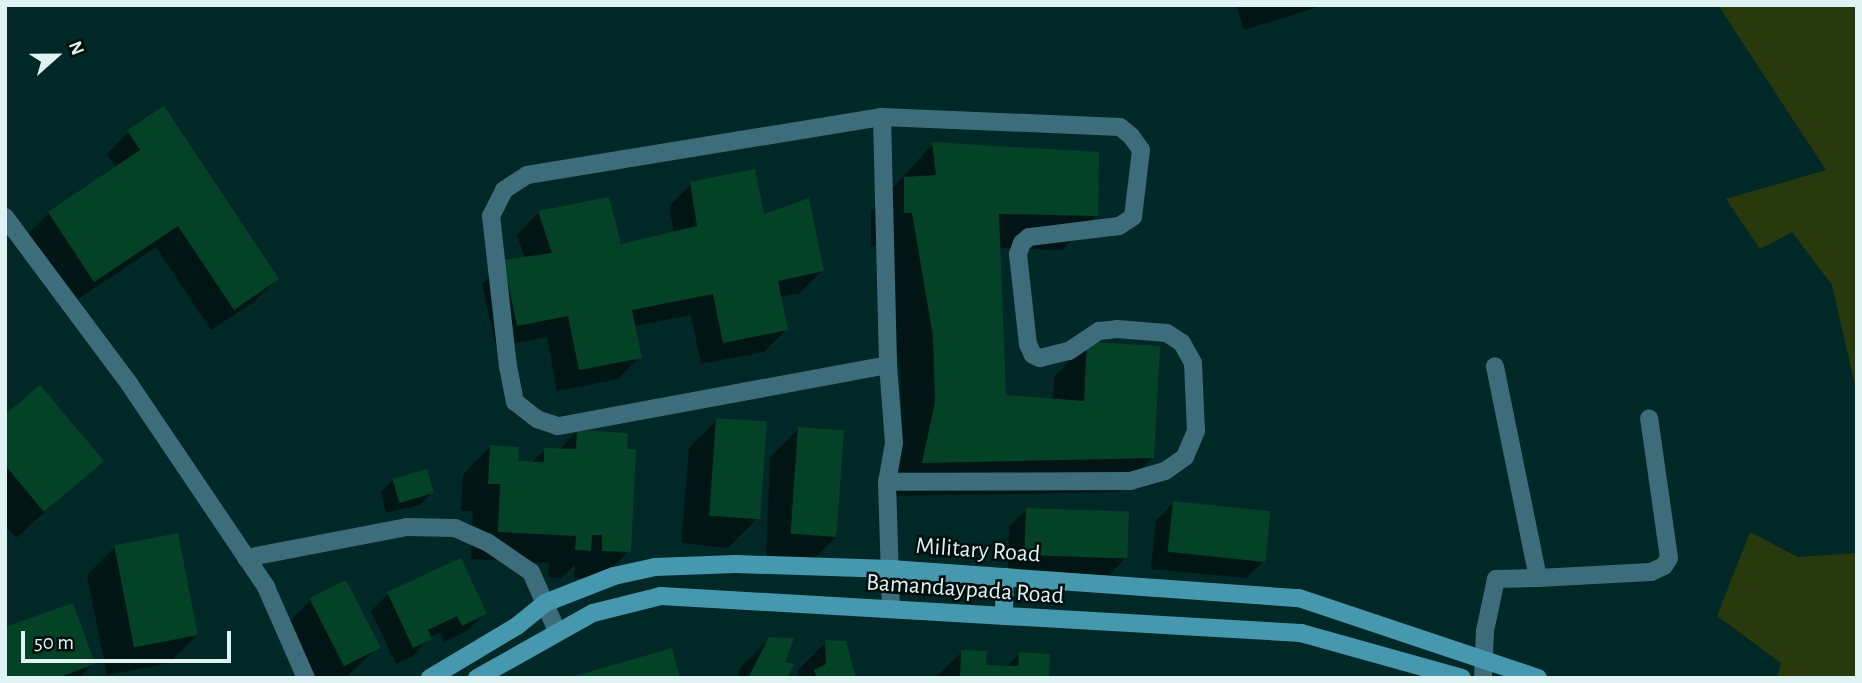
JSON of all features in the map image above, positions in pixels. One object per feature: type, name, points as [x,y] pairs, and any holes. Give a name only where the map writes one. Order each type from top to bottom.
[{"type":"street","points":[[887,482],[1131,481],[1165,471],[1185,457],[1196,430],[1193,363],[1182,343],[1167,333],[1117,329],[1099,331],[1069,351],[1041,358],[1033,355],[1028,344],[1018,254],[1022,243],[1030,237],[1119,226],[1133,217],[1141,150],[1120,127],[882,117],[527,175],[504,190],[491,216],[508,367],[515,402],[537,419],[558,426],[888,365]]},
{"type":"street","points":[[882,117],[888,365],[894,443],[887,482],[891,609]]},
{"type":"street","points":[[5,217],[130,385],[266,587],[306,678]]},
{"type":"street","points":[[1495,366],[1538,578]]},
{"type":"street","points":[[1483,678],[1483,657],[1496,579],[1651,572],[1664,566],[1669,558],[1649,418]]},
{"type":"street","points":[[246,558],[407,527],[455,528],[487,542],[531,572],[557,631]]},
{"type":"street","name":"Military Road","points":[[430,678],[517,626],[545,603],[614,576],[655,566],[735,564],[891,569],[1299,598],[1483,657],[1538,678]]},
{"type":"street","points":[[655,566],[662,596]]},
{"type":"street","points":[[1004,617],[1005,577]]},
{"type":"street","points":[[581,589],[593,613]]},
{"type":"street","name":"Bamandaypada Road","points":[[477,678],[593,613],[662,596],[1301,633],[1462,678]]},
{"type":"green space","points":[[1718,5],[1857,5],[1857,394],[1832,285],[1792,232],[1760,249],[1726,199],[1826,170]]},
{"type":"green space","points":[[1750,532],[1798,557],[1857,553],[1857,678],[1777,678],[1781,663],[1717,616]]},
{"type":"building","points":[[164,106],[279,279],[234,310],[178,226],[94,282],[48,212],[140,150],[127,130]]},
{"type":"building","points":[[932,142],[1099,152],[1098,216],[999,214],[1006,395],[1084,401],[1087,342],[1160,346],[1154,458],[922,463],[935,402],[933,336],[912,213],[904,213],[904,177],[936,175]]},
{"type":"building","points":[[755,169],[764,214],[809,198],[824,271],[778,281],[788,330],[723,343],[713,294],[632,310],[642,358],[579,370],[568,316],[517,326],[503,260],[552,253],[538,211],[609,197],[621,244],[697,226],[690,182]]},
{"type":"building","points":[[40,385],[104,461],[44,512],[5,465],[5,415]]},
{"type":"building","points":[[716,418],[767,422],[760,519],[709,516]]},
{"type":"building","points":[[798,427],[844,430],[836,537],[791,534]]},
{"type":"building","points":[[577,430],[628,433],[627,449],[636,449],[631,552],[602,551],[602,535],[592,535],[591,551],[575,550],[576,536],[498,532],[500,484],[488,484],[490,445],[519,447],[518,461],[544,462],[544,448],[576,449]]},
{"type":"building","points":[[427,469],[434,493],[399,503],[392,479]]},
{"type":"building","points":[[1173,501],[1270,511],[1265,562],[1168,552]]},
{"type":"building","points":[[1026,508],[1129,512],[1127,559],[1024,555]]},
{"type":"building","points":[[178,533],[198,635],[134,647],[114,545]]},
{"type":"building","points":[[461,558],[487,614],[462,626],[457,616],[428,630],[432,639],[413,648],[387,592]]},
{"type":"building","points":[[346,580],[381,648],[344,666],[309,599]]},
{"type":"building","points":[[73,603],[95,664],[57,678],[5,678],[5,627]]},
{"type":"building","points":[[769,637],[794,638],[785,662],[794,664],[787,678],[748,678]]},
{"type":"building","points":[[825,640],[846,641],[856,678],[817,678],[814,670],[826,664]]},
{"type":"building","points":[[672,648],[680,678],[571,678],[571,677]]},
{"type":"building","points":[[961,650],[987,651],[986,665],[1018,666],[1019,652],[1050,654],[1049,678],[960,678]]}]
